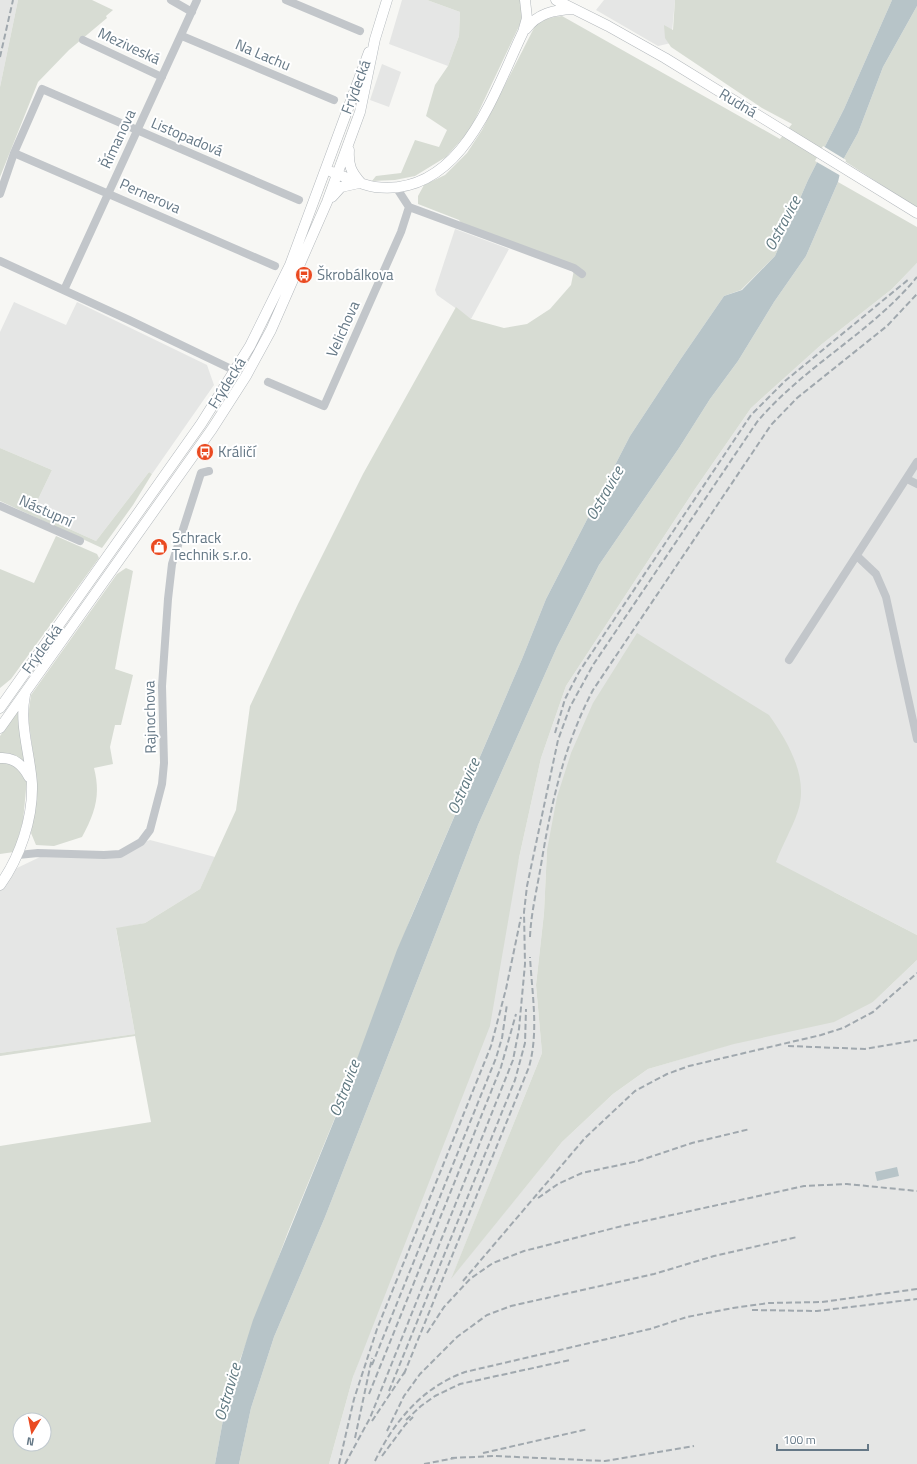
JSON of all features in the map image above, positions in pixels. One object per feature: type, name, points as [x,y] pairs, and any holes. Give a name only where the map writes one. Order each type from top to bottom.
[{"type":"main road","name":"Frýdecká","points":[[0,708],[202,424],[261,324],[290,264],[362,69],[375,39],[388,0]]},
{"type":"main road","points":[[325,169],[361,183],[376,187],[396,187],[411,184],[433,174],[450,162],[462,149],[480,122],[523,32],[527,18],[525,0]]},
{"type":"main road","name":"Rudná","points":[[556,0],[664,58],[917,213]]},
{"type":"main road","points":[[523,32],[532,21],[543,14],[559,10],[575,9]]},
{"type":"main road","name":"Frýdecká","points":[[0,728],[212,429],[246,376],[286,298],[338,174],[360,112],[375,39]]},
{"type":"main road","points":[[350,139],[349,165],[353,174],[361,183]]},
{"type":"main road","points":[[322,214],[335,193],[342,187],[352,183],[361,183]]},
{"type":"main road","points":[[0,695],[12,690]]},
{"type":"main road","points":[[0,885],[18,855],[27,823],[32,784],[23,724],[25,693]]},
{"type":"main road","points":[[0,758],[11,758],[21,764],[32,784]]},
{"type":"street","points":[[171,0],[192,12]]},
{"type":"street","name":"Římanova","points":[[64,290],[182,36],[197,0]]},
{"type":"street","points":[[286,0],[360,31]]},
{"type":"street","name":"Na Lachu","points":[[182,36],[334,100]]},
{"type":"street","name":"Meziveská","points":[[83,40],[162,77]]},
{"type":"street","name":"Listopadová","points":[[14,153],[42,89],[299,200]]},
{"type":"street","points":[[0,194],[14,153]]},
{"type":"street","name":"Pernerova","points":[[14,153],[275,266]]},
{"type":"street","points":[[396,187],[409,207],[574,268],[582,274]]},
{"type":"street","name":"Velichova","points":[[268,382],[324,406],[401,232],[409,207]]},
{"type":"street","points":[[0,261],[246,376]]},
{"type":"street","points":[[789,660],[917,462]]},
{"type":"street","name":"Rajnochova","points":[[18,855],[38,853],[120,854],[135,847],[148,833],[162,784],[164,763],[162,686],[172,564],[201,473],[208,470]]},
{"type":"street","points":[[907,479],[917,484]]},
{"type":"street","name":"Nástupní","points":[[0,506],[80,541]]},
{"type":"street","points":[[856,556],[874,571],[882,586],[917,739]]},
{"type":"shaded area","points":[[0,0],[18,0],[0,87]]},
{"type":"shaded area","points":[[18,0],[92,0],[113,10],[106,16],[107,18],[69,50],[38,82],[0,177],[0,87]]},
{"type":"shaded area","points":[[402,0],[427,0],[460,12],[459,36],[448,66],[389,44]]},
{"type":"shaded area","points":[[427,0],[520,0],[523,10],[521,22],[470,130],[446,157],[415,176],[395,180],[372,181],[376,176],[401,173],[415,140],[439,147],[447,130],[426,116],[435,85],[448,66],[459,36],[460,12]]},
{"type":"shaded area","points":[[604,0],[675,0],[671,43],[658,46],[596,10]]},
{"type":"shaded area","points":[[675,0],[892,0],[844,109],[808,180],[775,256],[741,290],[724,296],[680,360],[630,436],[546,599],[522,659],[411,917],[339,1108],[288,1232],[238,1365],[225,1409],[215,1464],[0,1464],[0,1146],[151,1122],[135,1036],[0,1056],[0,1053],[135,1034],[116,928],[145,923],[200,889],[236,810],[250,706],[298,604],[363,474],[456,307],[471,319],[504,328],[527,324],[550,309],[571,285],[575,265],[462,224],[459,220],[418,204],[418,196],[424,185],[445,175],[467,153],[482,130],[535,26],[548,19],[562,16],[780,139],[792,124],[762,108],[671,47],[665,38],[664,25],[673,30]]},
{"type":"shaded area","points":[[917,6],[917,208],[843,160],[858,133],[883,67]]},
{"type":"shaded area","points":[[382,64],[401,72],[389,107],[370,100]]},
{"type":"shaded area","points":[[838,182],[917,227],[917,263],[892,289],[822,344],[751,408],[695,489],[566,686],[541,758],[519,858],[490,1026],[353,1377],[329,1464],[239,1464],[251,1408],[274,1337],[325,1217],[478,825],[557,647],[599,565],[679,448],[710,399],[738,361],[774,302],[806,256]]},
{"type":"shaded area","points":[[455,229],[509,249],[471,319],[437,295],[435,290]]},
{"type":"shaded area","points":[[917,263],[917,935],[834,892],[547,850],[544,913],[536,985],[542,1053],[452,1277],[562,1142],[613,1094],[648,1069],[873,1002],[917,960],[917,1464],[329,1464],[353,1377],[371,1327],[519,858],[541,758],[566,686],[695,489],[751,408],[822,344],[892,289]]},
{"type":"shaded area","points":[[14,302],[66,325],[77,302],[207,365],[214,385],[152,474],[149,472],[96,541],[32,512],[52,470],[0,448],[0,332]]},
{"type":"shaded area","points":[[0,448],[52,470],[32,512],[96,541],[149,472],[152,474],[133,505],[102,548],[0,501]]},
{"type":"shaded area","points":[[56,536],[97,554],[99,558],[11,679],[0,688],[0,569],[34,583]]},
{"type":"shaded area","points":[[126,568],[133,571],[115,669],[133,675],[121,725],[115,725],[110,747],[113,764],[94,768],[97,787],[96,804],[82,837],[54,846],[36,845],[31,833],[37,784],[28,716],[31,695],[117,574]]},
{"type":"shaded area","points":[[637,633],[769,715],[795,760],[801,785],[801,798],[798,811],[776,862],[917,935],[917,960],[873,1002],[834,1022],[734,1044],[648,1069],[613,1094],[562,1142],[451,1279],[542,1053],[536,985],[544,913],[547,850],[557,797],[571,753],[593,703]]},
{"type":"shaded area","points":[[19,709],[27,766],[0,755],[0,736]]},
{"type":"shaded area","points":[[0,761],[14,764],[27,779],[23,821],[14,852],[0,854]]},
{"type":"shaded area","points":[[150,840],[215,857],[200,889],[145,923],[116,929],[135,1034],[0,1053],[0,890],[17,868],[40,857],[112,854]]},
{"type":"water","name":"Ostravice","points":[[892,0],[917,0],[917,6],[883,67],[858,133],[843,160],[838,182],[806,256],[774,302],[738,361],[710,399],[679,448],[599,565],[557,647],[478,825],[325,1217],[274,1337],[251,1408],[239,1464],[215,1464],[225,1409],[253,1320],[336,1116],[397,950],[522,659],[546,599],[630,436],[680,360],[724,296],[742,290],[775,256],[808,180],[844,109]]},
{"type":"water","points":[[897,1167],[899,1176],[877,1181],[875,1172]]},
{"type":"pier","points":[[823,146],[846,160],[841,176],[815,161]]},
{"type":"railway","points":[[0,57],[13,0]]},
{"type":"railway","points":[[345,1464],[370,1418],[513,1060],[519,1029],[525,964],[524,912],[527,886],[558,740],[570,707],[593,665],[757,422],[775,402],[816,366],[859,333],[899,297],[917,277]]},
{"type":"railway","points":[[555,733],[565,699],[579,672],[751,415],[785,381],[909,279]]},
{"type":"railway","points":[[530,937],[534,901],[554,797],[566,753],[593,690],[771,425],[797,398],[887,326],[917,294]]},
{"type":"railway","points":[[339,1464],[354,1399],[377,1329],[491,1046],[506,989],[521,917]]},
{"type":"railway","points":[[404,1374],[529,1067],[534,1040],[530,957]]},
{"type":"railway","points":[[463,1281],[585,1138],[635,1091],[667,1074],[689,1066],[821,1035],[843,1028],[873,1012],[917,973]]},
{"type":"railway","points":[[372,1365],[496,1058],[502,1038],[507,1004]]},
{"type":"railway","points":[[389,1391],[515,1080],[525,1043],[526,1009]]},
{"type":"railway","points":[[369,1394],[501,1067],[516,1014]]},
{"type":"railway","points":[[788,1046],[865,1049],[917,1040]]},
{"type":"railway","points":[[538,1198],[558,1184],[582,1173],[638,1161],[692,1143],[750,1129]]},
{"type":"railway","points":[[427,1333],[444,1307],[470,1279],[493,1263],[524,1251],[622,1226],[804,1186],[847,1184],[917,1191]]},
{"type":"railway","points":[[387,1431],[404,1396],[420,1374],[457,1337],[487,1315],[511,1306],[654,1274],[714,1256],[797,1237]]},
{"type":"railway","points":[[375,1461],[391,1432],[411,1407],[436,1387],[450,1378],[465,1372],[650,1329],[687,1317],[733,1308],[769,1303],[822,1302],[917,1289]]},
{"type":"railway","points":[[752,1310],[817,1311],[917,1299]]},
{"type":"railway","points":[[355,1438],[372,1358]]},
{"type":"railway","points":[[406,1420],[421,1406],[435,1396],[460,1384],[570,1360]]},
{"type":"railway","points":[[372,1421],[406,1370]]},
{"type":"railway","points":[[382,1456],[405,1425],[413,1417]]},
{"type":"railway","points":[[483,1453],[588,1429]]},
{"type":"railway","points":[[451,1458],[495,1456],[605,1461],[694,1446]]},
{"type":"railway","points":[[424,1464],[455,1458]]},
{"type":"place","name":"Škrobálkova","points":[[304,275]]},
{"type":"place","name":"Králičí","points":[[205,452]]},
{"type":"place","name":"Schrack Technik s.r.o.","points":[[159,547]]}]
